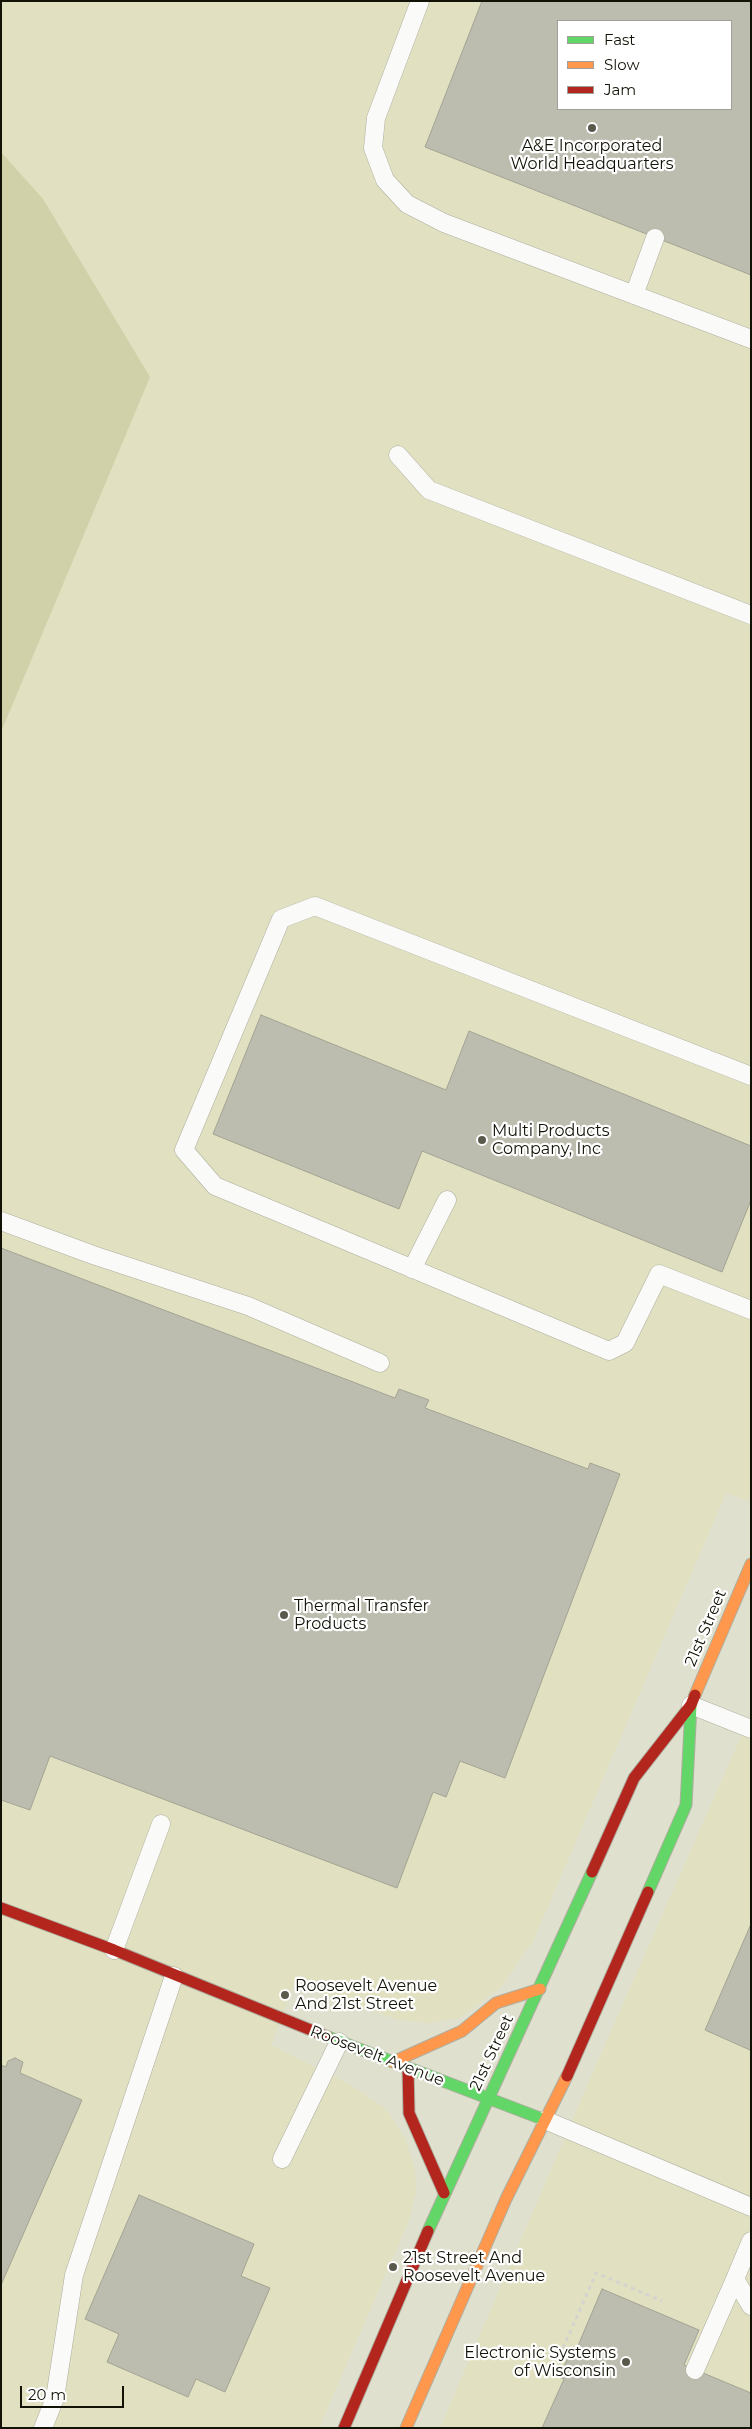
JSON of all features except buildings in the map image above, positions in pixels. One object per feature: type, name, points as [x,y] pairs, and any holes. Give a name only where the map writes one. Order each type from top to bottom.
[{"type":"street","name":"21st Street","points":[[344,2428],[444,2193],[540,1989],[634,1778],[691,1705],[751,1564]]},
{"type":"street","name":"21st Street","points":[[406,2428],[506,2200],[575,2059],[686,1805],[691,1705]]},
{"type":"street","name":"Roosevelt Avenue","points":[[1,1908],[114,1950],[339,2042],[545,2120]]},
{"type":"street","points":[[392,2062],[462,2031],[496,2003],[540,1989]]},
{"type":"street","points":[[408,2068],[409,2113],[444,2193]]},
{"type":"lane","points":[[420,1],[376,118],[373,148],[385,180],[407,204],[444,223],[751,339]]},
{"type":"lane","points":[[634,295],[655,238]]},
{"type":"lane","points":[[398,456],[428,490],[751,615]]},
{"type":"lane","points":[[751,1076],[315,906],[281,920],[184,1150],[215,1186],[609,1351],[625,1343],[659,1274],[751,1310]]},
{"type":"lane","points":[[412,1269],[447,1200]]},
{"type":"lane","points":[[1,1221],[93,1255],[248,1306],[380,1363]]},
{"type":"lane","points":[[691,1705],[751,1729]]},
{"type":"lane","points":[[114,1950],[162,1824]]},
{"type":"lane","points":[[42,2428],[55,2398],[74,2275],[174,1976]]},
{"type":"lane","points":[[282,2159],[339,2042]]},
{"type":"lane","name":"Roosevelt Avenue","points":[[545,2120],[751,2207]]},
{"type":"lane","points":[[695,2370],[751,2241]]},
{"type":"lane","points":[[735,2279],[751,2306]]},
{"type":"path","points":[[568,2358],[560,2355],[596,2273],[662,2301]]},
{"type":"shaded area","points":[[1,1],[751,1],[751,1502],[726,1493],[533,1941],[501,1987],[459,2018],[430,2023],[399,2020],[294,1984],[271,2045],[349,2084],[386,2109],[405,2138],[415,2170],[416,2192],[409,2220],[319,2428],[1,2428]]},
{"type":"shaded area","points":[[1,152],[43,199],[150,377],[1,732]]},
{"type":"shaded area","points":[[751,1714],[751,2428],[440,2428],[600,2056]]},
{"type":"traffic: fast","points":[[648,1892],[686,1805],[691,1705]]},
{"type":"traffic: fast","points":[[428,2231],[592,1872]]},
{"type":"traffic: fast","points":[[328,2037],[545,2120]]},
{"type":"traffic: slow","points":[[695,1695],[751,1564]]},
{"type":"traffic: slow","points":[[393,2062],[462,2031],[496,2003],[540,1989]]},
{"type":"traffic: slow","points":[[406,2428],[506,2199],[567,2076]]},
{"type":"traffic: jam","points":[[592,1872],[634,1778],[691,1705],[695,1695]]},
{"type":"traffic: jam","points":[[567,2076],[648,1892]]},
{"type":"traffic: jam","points":[[1,1908],[114,1950],[328,2037]]},
{"type":"traffic: jam","points":[[408,2068],[409,2113],[444,2193]]},
{"type":"traffic: jam","points":[[344,2428],[428,2231]]},
{"type":"place","name":"A&E Incorporated World Headquarters","points":[[592,128]]},
{"type":"place","name":"Multi Products Company, Inc","points":[[482,1140]]},
{"type":"place","name":"Thermal Transfer Products","points":[[284,1615]]},
{"type":"place","name":"Roosevelt Avenue And 21st Street","points":[[285,1995]]},
{"type":"place","name":"21st Street And Roosevelt Avenue","points":[[393,2267]]},
{"type":"place","name":"Electronic Systems of Wisconsin","points":[[626,2362]]}]
